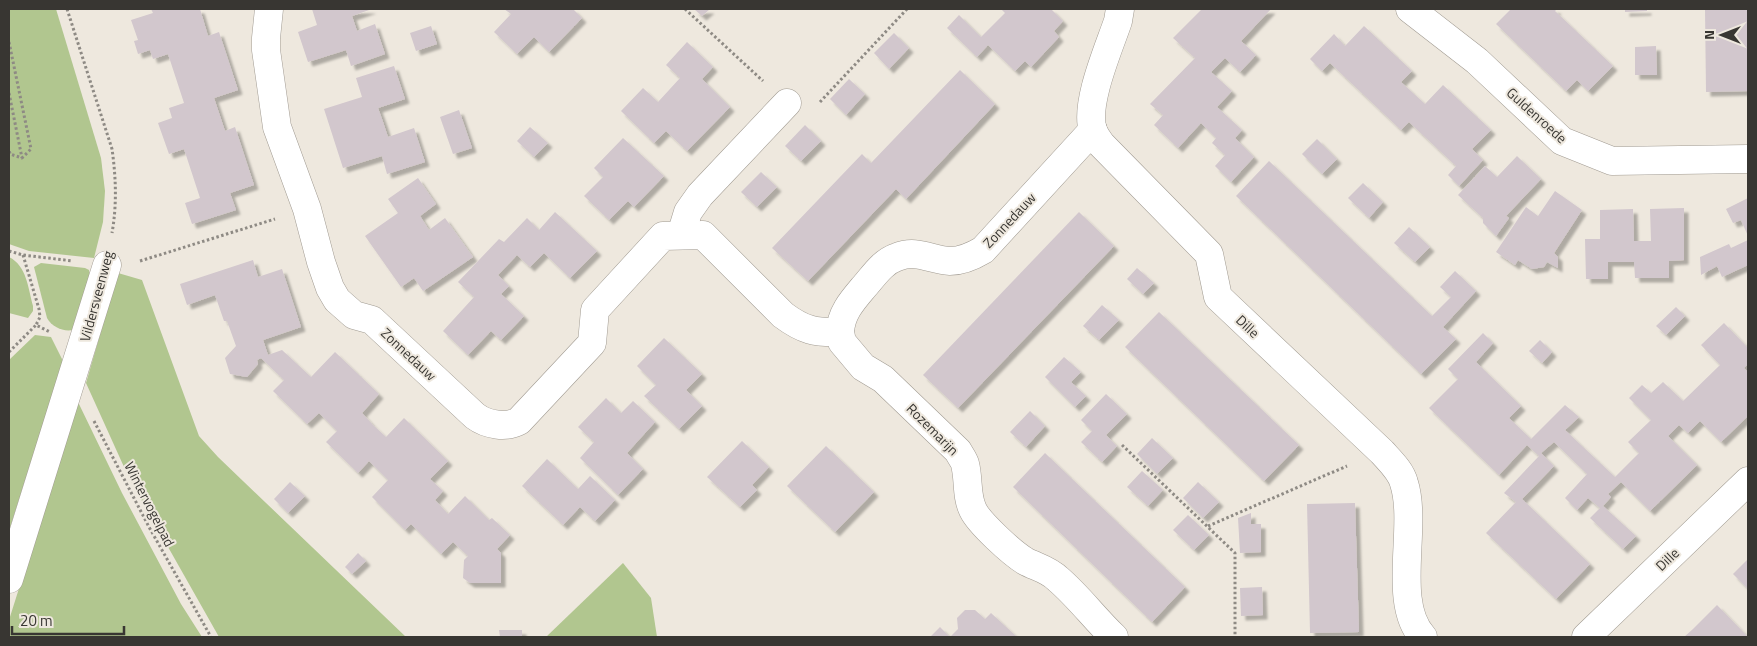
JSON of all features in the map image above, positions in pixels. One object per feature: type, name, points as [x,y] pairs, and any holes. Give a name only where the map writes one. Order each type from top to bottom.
[{"type":"street","name":"Zonnedauw","points":[[269,9],[266,50],[278,127],[307,209],[330,288],[337,300],[354,315],[372,320],[475,416],[481,420],[505,426],[512,425],[519,420],[592,343],[595,310],[663,236],[703,235],[795,324],[808,330],[840,332],[840,321],[854,298],[881,267],[896,257],[912,254],[927,255],[950,261],[969,258],[983,250],[1093,130]]},
{"type":"street","points":[[1093,130],[1091,116],[1093,97],[1118,21],[1120,9]]},
{"type":"street","name":"Guldenroede","points":[[1410,9],[1477,60],[1562,141],[1612,161],[1748,159]]},
{"type":"street","points":[[681,235],[688,212],[700,195],[787,103]]},
{"type":"street","name":"Dille","points":[[1093,130],[1101,144],[1209,254],[1218,297],[1382,452],[1404,481],[1408,500],[1409,609],[1413,623],[1422,637]]},
{"type":"street","name":"Vildersveenweg","points":[[9,579],[107,265]]},
{"type":"street","name":"Rozemarijn","points":[[840,332],[842,342],[863,367],[883,379],[958,451],[965,462],[972,509],[979,519],[1021,558],[1048,570],[1058,578],[1088,607],[1097,621],[1114,637]]},
{"type":"street","name":"Dille","points":[[1586,637],[1748,481]]},
{"type":"path","name":"Vildersveenweg","points":[[67,9],[112,149],[116,171],[116,201],[107,265]]},
{"type":"path","points":[[685,9],[805,118],[907,9]]},
{"type":"path","points":[[9,42],[31,149],[22,158]]},
{"type":"path","points":[[9,93],[22,158]]},
{"type":"path","points":[[9,149],[10,154],[22,158]]},
{"type":"path","points":[[9,251],[23,255],[107,265],[126,265],[307,209]]},
{"type":"path","points":[[9,352],[36,325],[40,317],[40,309],[23,255]]},
{"type":"path","points":[[36,325],[82,349]]},
{"type":"path","name":"Wintervogelpad","points":[[72,378],[148,527],[211,637]]},
{"type":"path","points":[[1122,445],[1234,553],[1235,637]]},
{"type":"path","points":[[1208,526],[1382,452]]},
{"type":"green space","points":[[9,9],[56,9],[101,158],[105,191],[103,222],[94,258],[29,251],[9,244]]},
{"type":"green space","points":[[9,257],[20,266],[26,278],[33,306],[33,311],[28,318],[9,313]]},
{"type":"green space","points":[[41,263],[89,270],[90,275],[73,330],[58,328],[47,318],[34,267]]},
{"type":"green space","points":[[118,273],[142,280],[199,436],[218,457],[406,637],[219,637],[129,478],[86,383]]},
{"type":"green space","points":[[35,335],[51,337],[63,361],[9,531],[9,360]]},
{"type":"green space","points":[[78,402],[122,493],[181,604],[202,637],[9,637],[9,620]]},
{"type":"green space","points":[[623,563],[651,598],[657,637],[546,637]]},
{"type":"building","points":[[151,9],[200,9],[208,36],[219,32],[238,90],[214,98],[225,131],[235,127],[254,185],[230,193],[236,210],[192,224],[185,203],[200,198],[184,149],[169,154],[158,123],[172,118],[169,108],[184,103],[168,54],[153,59],[150,50],[138,54],[134,41],[138,40],[131,20],[153,13]]},
{"type":"building","points":[[312,9],[372,9],[352,16],[357,31],[375,24],[385,54],[351,66],[346,50],[308,62],[298,32],[317,25]]},
{"type":"building","points":[[504,9],[573,9],[582,18],[549,52],[534,37],[517,54],[494,32],[511,14]]},
{"type":"building","points":[[694,9],[710,9],[702,16]]},
{"type":"building","points":[[1001,9],[1051,9],[1063,21],[1054,31],[1059,37],[1031,67],[1025,61],[1015,71],[988,45],[977,57],[947,28],[959,15],[981,37],[1005,13]]},
{"type":"building","points":[[1202,9],[1271,9],[1241,41],[1256,55],[1240,72],[1225,58],[1211,72],[1232,91],[1217,107],[1242,130],[1235,138],[1254,157],[1231,182],[1215,166],[1225,155],[1212,143],[1216,138],[1201,123],[1178,148],[1154,125],[1163,115],[1150,104],[1195,58],[1173,38]]},
{"type":"building","points":[[1511,9],[1557,9],[1555,11],[1613,66],[1588,91],[1577,80],[1566,91],[1496,24]]},
{"type":"building","points":[[1625,9],[1647,9],[1647,11],[1625,12]]},
{"type":"building","points":[[1705,9],[1748,9],[1748,91],[1706,92]]},
{"type":"building","points":[[431,26],[437,44],[416,51],[410,33]]},
{"type":"building","points":[[1364,26],[1412,71],[1401,82],[1425,104],[1443,85],[1491,130],[1472,149],[1483,160],[1459,186],[1448,175],[1456,166],[1409,122],[1401,130],[1330,63],[1322,71],[1310,59],[1334,34],[1345,46]]},
{"type":"building","points":[[894,33],[909,48],[889,69],[874,53]]},
{"type":"building","points":[[687,42],[713,67],[702,79],[730,107],[687,151],[666,131],[654,143],[621,111],[643,88],[658,102],[680,78],[666,65]]},
{"type":"building","points":[[1656,46],[1657,75],[1635,75],[1635,47]]},
{"type":"building","points":[[394,66],[405,99],[378,108],[388,137],[414,128],[425,162],[387,174],[382,156],[343,168],[324,109],[362,97],[356,78]]},
{"type":"building","points":[[960,70],[995,104],[906,199],[896,189],[808,281],[772,248],[862,154],[871,163]]},
{"type":"building","points":[[849,79],[865,94],[846,115],[830,99]]},
{"type":"building","points":[[459,110],[472,148],[453,154],[440,117]]},
{"type":"building","points":[[805,125],[821,141],[801,161],[785,146]]},
{"type":"building","points":[[530,127],[548,143],[534,157],[517,141]]},
{"type":"building","points":[[623,138],[664,176],[634,207],[628,201],[609,220],[584,196],[603,177],[594,168]]},
{"type":"building","points":[[1317,139],[1337,159],[1322,174],[1302,154]]},
{"type":"building","points":[[1517,156],[1541,179],[1506,216],[1509,218],[1496,236],[1483,223],[1483,218],[1458,195],[1485,166],[1497,177]]},
{"type":"building","points":[[1269,161],[1432,316],[1451,297],[1440,287],[1455,271],[1476,291],[1443,327],[1456,339],[1421,374],[1236,196]]},
{"type":"building","points":[[761,172],[777,187],[757,207],[741,192]]},
{"type":"building","points":[[418,178],[436,204],[420,216],[429,230],[445,218],[473,257],[423,291],[414,278],[401,287],[365,236],[398,213],[388,199]]},
{"type":"building","points":[[1363,183],[1383,202],[1369,218],[1348,198]]},
{"type":"building","points":[[1555,191],[1582,210],[1554,253],[1558,257],[1558,268],[1547,262],[1544,267],[1532,269],[1518,260],[1515,265],[1496,252],[1526,207],[1538,216]]},
{"type":"building","points":[[1748,198],[1748,236],[1741,220],[1733,223],[1726,209]]},
{"type":"building","points":[[1684,208],[1684,260],[1669,261],[1669,278],[1635,278],[1634,262],[1608,262],[1608,279],[1586,279],[1585,239],[1600,239],[1600,210],[1633,209],[1634,241],[1651,241],[1650,209]]},
{"type":"building","points":[[555,212],[597,251],[570,278],[544,253],[530,267],[517,255],[498,275],[509,286],[501,294],[524,316],[501,340],[491,331],[468,355],[443,331],[474,297],[458,282],[499,239],[504,242],[527,218],[539,230]]},
{"type":"building","points":[[1079,212],[1114,246],[958,408],[923,375]]},
{"type":"building","points":[[1409,227],[1430,247],[1415,262],[1394,243]]},
{"type":"building","points":[[1748,240],[1748,265],[1722,277],[1717,266],[1701,275],[1700,257],[1729,244],[1731,248]]},
{"type":"building","points":[[253,260],[258,277],[282,269],[301,327],[263,340],[268,355],[282,350],[311,377],[335,352],[379,394],[362,413],[373,425],[386,437],[404,418],[448,461],[430,479],[443,491],[435,500],[448,514],[465,496],[489,520],[492,518],[510,535],[497,549],[501,553],[501,583],[470,583],[463,578],[464,560],[468,556],[453,542],[441,554],[411,524],[405,530],[372,497],[388,480],[369,461],[358,473],[326,442],[337,431],[319,413],[307,424],[273,391],[284,380],[261,358],[257,360],[258,364],[247,377],[230,374],[225,358],[236,346],[227,321],[224,321],[215,295],[187,305],[180,284]]},
{"type":"building","points":[[1137,268],[1154,283],[1143,294],[1127,279]]},
{"type":"building","points":[[1102,305],[1119,320],[1099,340],[1083,326]]},
{"type":"building","points":[[1676,307],[1685,316],[1666,335],[1656,326]]},
{"type":"building","points":[[1159,312],[1299,445],[1264,481],[1125,347]]},
{"type":"building","points":[[1724,323],[1748,348],[1748,364],[1744,368],[1748,372],[1748,416],[1721,442],[1700,421],[1688,433],[1679,425],[1668,436],[1697,465],[1650,511],[1621,482],[1608,494],[1611,497],[1603,506],[1636,536],[1623,549],[1590,518],[1600,508],[1588,498],[1577,510],[1565,498],[1587,474],[1554,442],[1541,453],[1554,466],[1522,499],[1590,564],[1556,599],[1486,533],[1516,502],[1504,493],[1539,456],[1527,445],[1499,475],[1429,408],[1458,379],[1448,369],[1483,333],[1493,343],[1476,362],[1521,406],[1509,418],[1531,439],[1565,405],[1579,417],[1565,430],[1615,477],[1639,453],[1628,442],[1651,420],[1629,398],[1642,385],[1651,393],[1663,382],[1683,401],[1720,365],[1701,345]]},
{"type":"building","points":[[664,338],[702,374],[686,390],[702,406],[679,429],[644,396],[656,385],[637,366]]},
{"type":"building","points":[[1540,340],[1552,352],[1542,363],[1529,351]]},
{"type":"building","points":[[1064,357],[1081,372],[1071,382],[1086,396],[1075,407],[1045,377]]},
{"type":"building","points":[[1106,394],[1127,414],[1106,435],[1117,446],[1102,462],[1081,442],[1092,431],[1081,420]]},
{"type":"building","points":[[606,398],[621,413],[633,401],[655,422],[627,453],[643,469],[618,495],[580,458],[594,442],[578,427]]},
{"type":"building","points":[[1030,411],[1045,426],[1026,447],[1010,432]]},
{"type":"building","points":[[1152,438],[1173,458],[1157,474],[1137,454]]},
{"type":"building","points":[[742,441],[769,467],[752,485],[757,490],[740,507],[707,477]]},
{"type":"building","points":[[826,446],[874,492],[835,532],[787,486]]},
{"type":"building","points":[[1045,453],[1185,587],[1152,622],[1013,487]]},
{"type":"building","points":[[547,459],[578,489],[590,476],[615,500],[595,521],[580,507],[563,525],[522,486]]},
{"type":"building","points":[[1142,471],[1163,490],[1148,506],[1127,487]]},
{"type":"building","points":[[290,482],[305,496],[288,513],[274,499]]},
{"type":"building","points":[[1198,482],[1219,502],[1203,518],[1183,498]]},
{"type":"building","points":[[1355,503],[1359,632],[1310,633],[1307,504]]},
{"type":"building","points":[[1251,513],[1251,524],[1261,524],[1261,552],[1240,553],[1238,518]]},
{"type":"building","points":[[1188,515],[1209,535],[1194,550],[1173,530]]},
{"type":"building","points":[[358,553],[366,561],[352,574],[345,567]]},
{"type":"building","points":[[1748,559],[1748,589],[1733,574]]},
{"type":"building","points":[[1262,587],[1263,615],[1241,616],[1240,588]]},
{"type":"building","points":[[1717,605],[1748,637],[1684,637],[1693,629]]},
{"type":"building","points":[[965,610],[975,610],[985,619],[991,613],[1017,637],[950,637],[958,629],[957,618]]},
{"type":"building","points":[[940,627],[950,637],[930,637]]},
{"type":"building","points":[[499,630],[522,630],[522,637],[500,637]]}]
